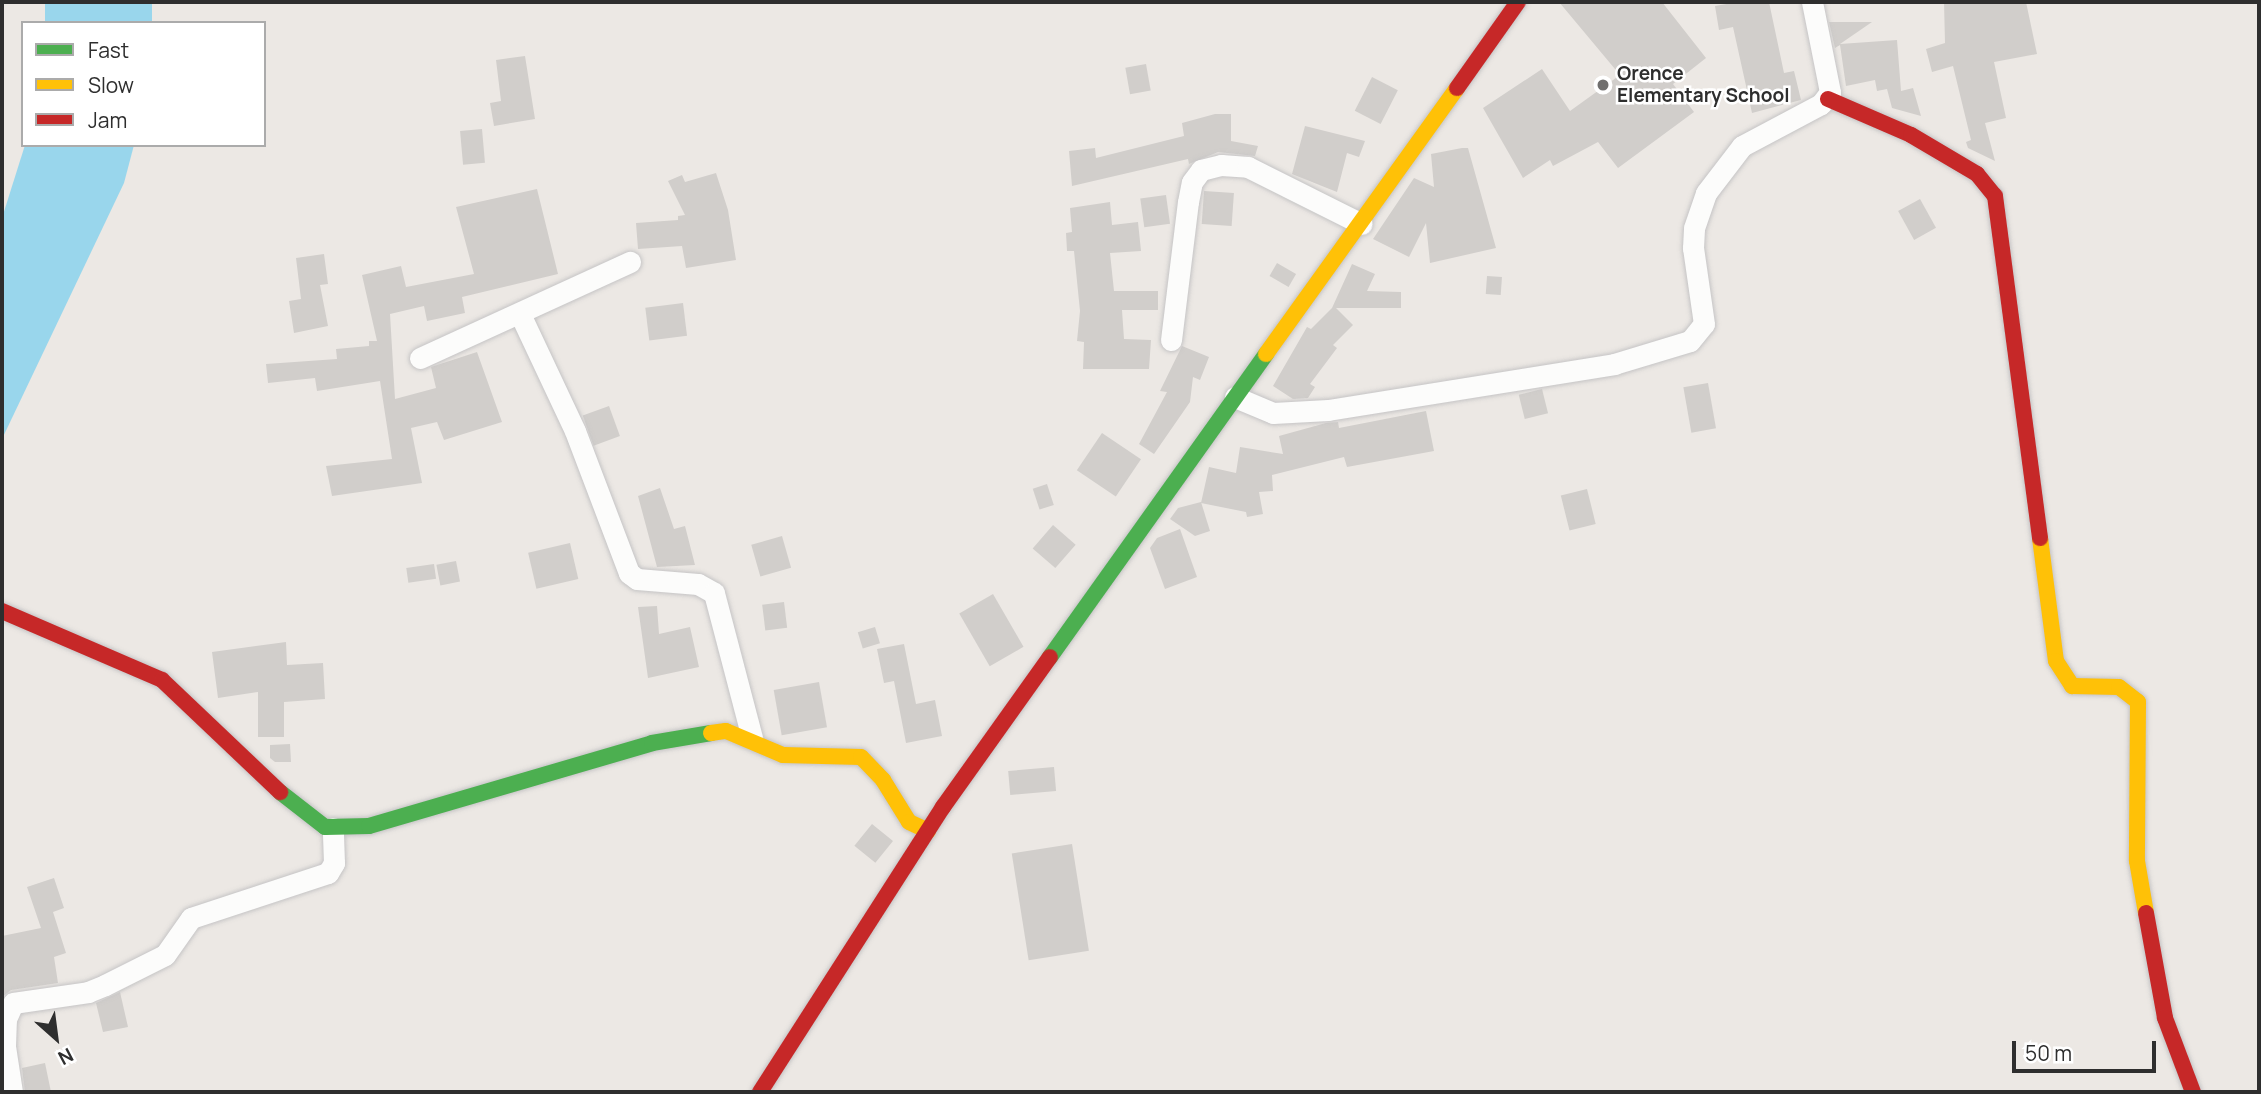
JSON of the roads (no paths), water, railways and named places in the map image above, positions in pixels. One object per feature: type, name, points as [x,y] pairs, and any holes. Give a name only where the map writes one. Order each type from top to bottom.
[{"type":"street","points":[[761,1092],[928,831],[1235,397],[1362,224],[1467,69],[1518,2]]},
{"type":"street","points":[[1812,2],[1829,82],[1828,99]]},
{"type":"street","points":[[1235,397],[1273,413],[1328,410],[1614,364],[1690,341],[1704,324],[1693,247],[1694,228],[1706,193],[1742,146],[1828,99]]},
{"type":"street","points":[[1828,99],[1923,142],[1977,174],[1995,196],[2056,661],[2072,686],[2119,687],[2138,702],[2141,729],[2137,861],[2165,1018],[2193,1092]]},
{"type":"street","points":[[1171,340],[1188,202],[1192,182],[1201,170],[1221,165],[1248,167],[1362,224]]},
{"type":"street","points":[[420,358],[630,262]]},
{"type":"street","points":[[520,314],[575,431],[629,573],[638,579],[698,584],[714,593],[752,738]]},
{"type":"street","points":[[2,611],[162,680],[305,815],[333,828],[369,826],[693,734],[726,731],[752,738],[783,755],[861,757],[883,780],[909,822],[928,831]]},
{"type":"street","points":[[12,1092],[5,1046],[6,1019],[13,1003],[88,992],[105,985],[164,955],[191,918],[328,873],[334,863],[333,828]]},
{"type":"water","points":[[45,2],[152,2],[152,21],[45,21]]},
{"type":"water","points":[[24,147],[133,147],[124,183],[2,439],[2,218]]},
{"type":"place","name":"Orence Elementary School","points":[[1603,85]]}]
